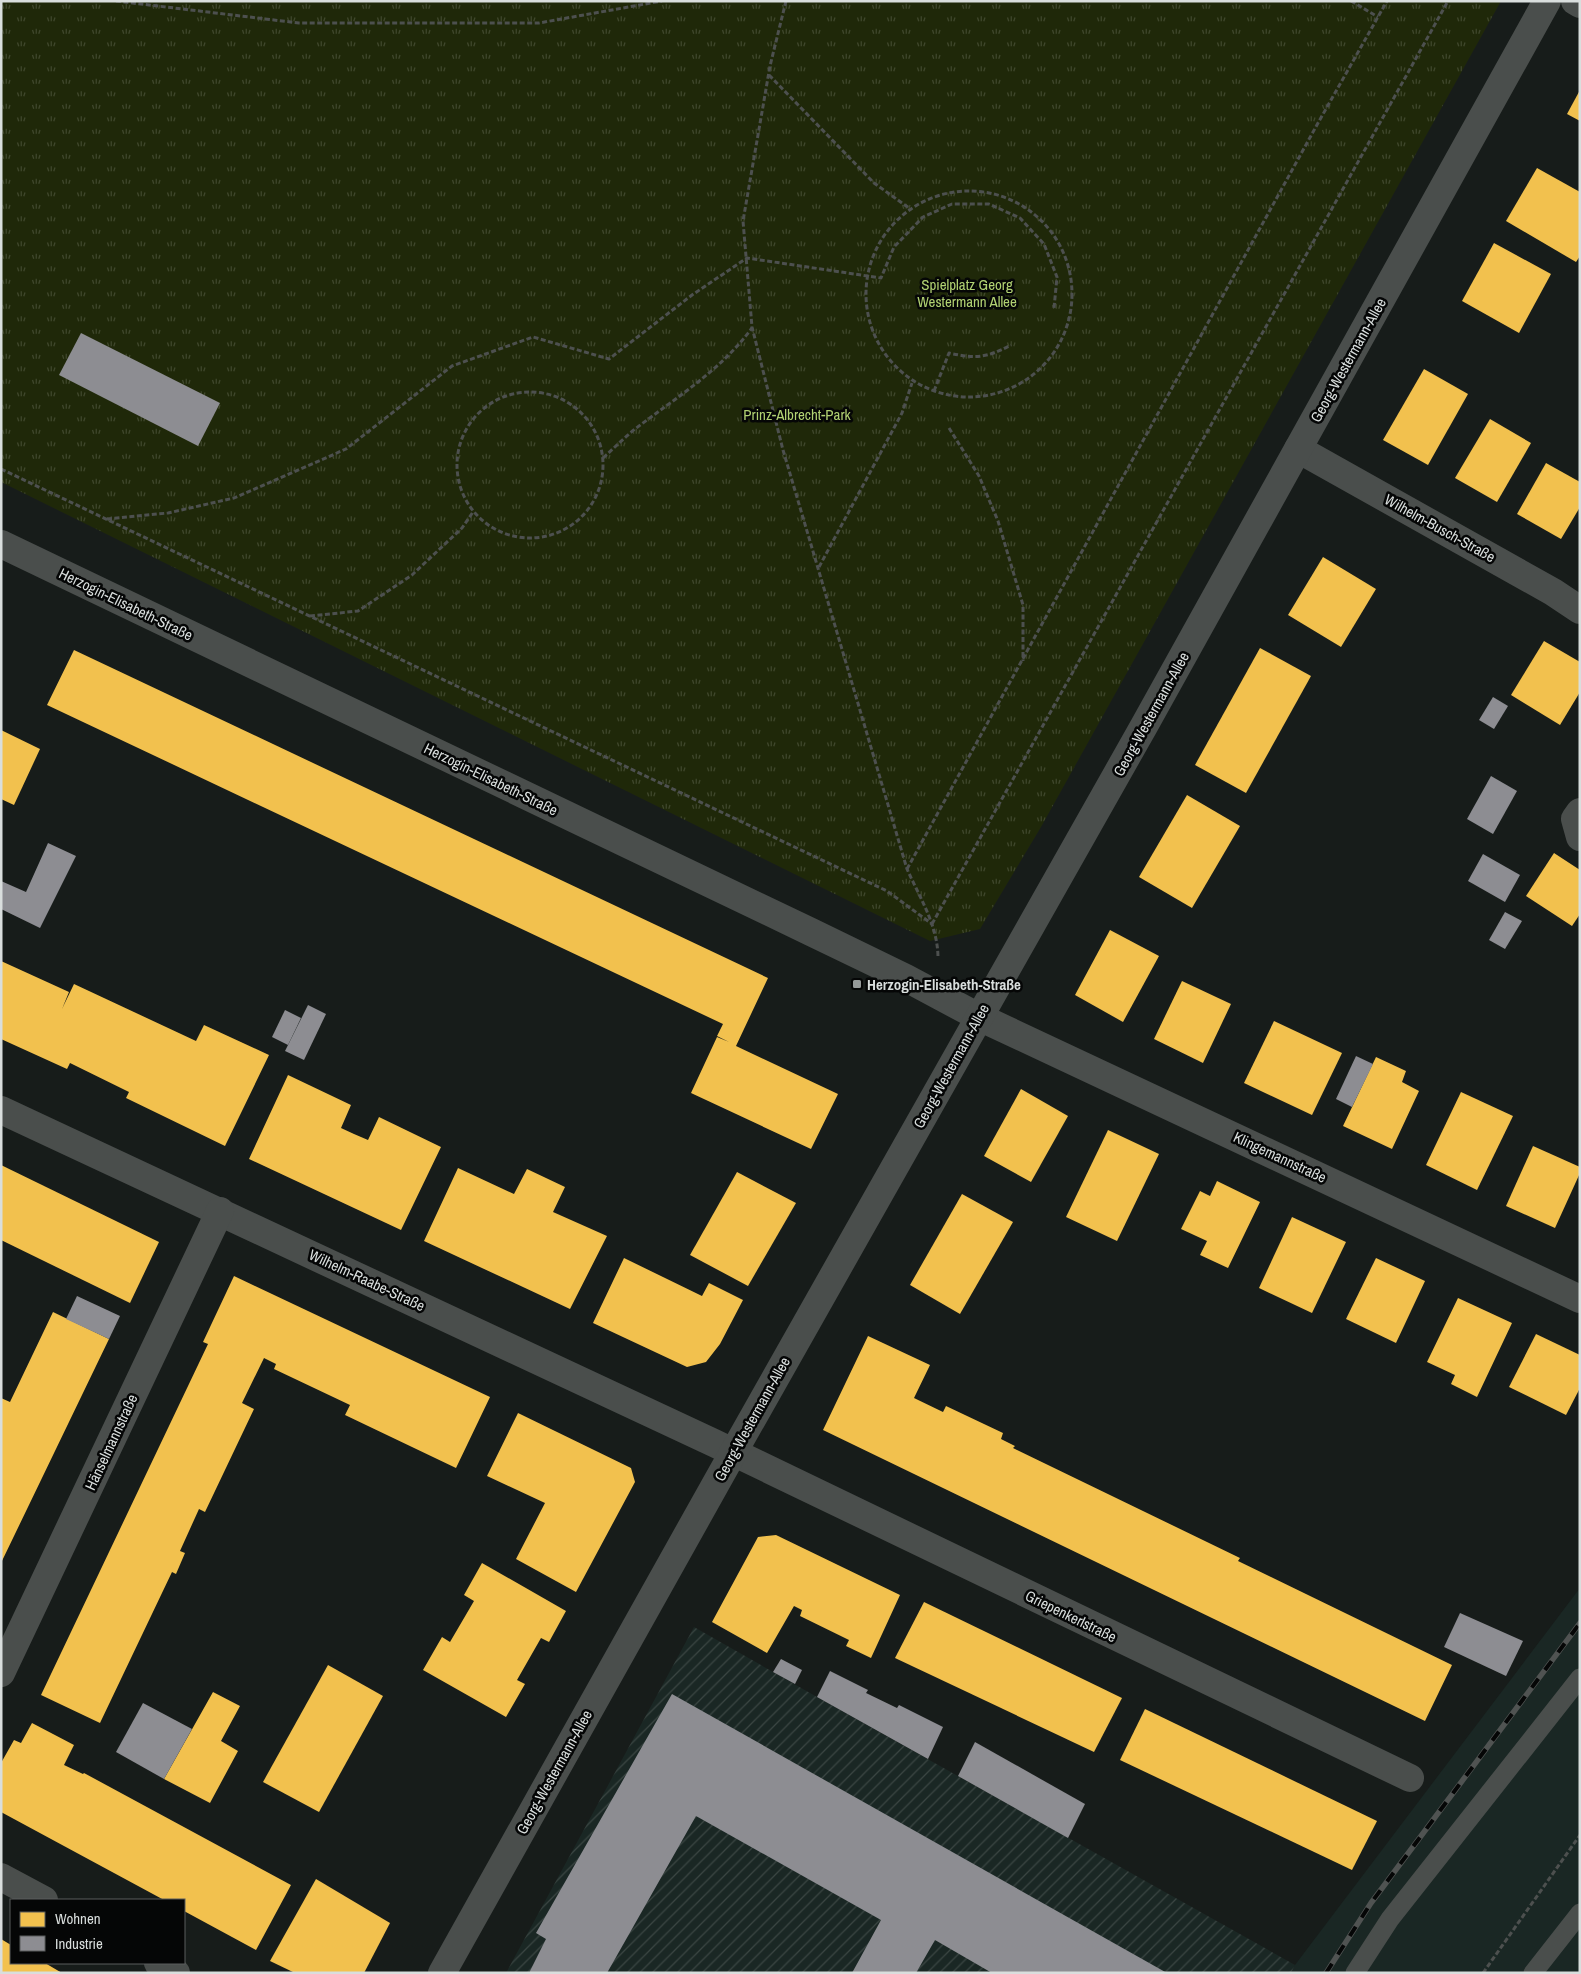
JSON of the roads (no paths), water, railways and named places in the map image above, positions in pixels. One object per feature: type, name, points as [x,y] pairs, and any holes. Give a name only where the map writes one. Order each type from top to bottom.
[{"type":"street","name":"Georg-Westermann-Allee","points":[[442,1973],[732,1453],[1144,726],[1547,1]]},
{"type":"street","points":[[1574,1],[1580,4]]},
{"type":"street","name":"Wilhelm-Busch-Straße","points":[[1298,449],[1553,592],[1580,610]]},
{"type":"street","name":"Herzogin-Elisabeth-Straße","points":[[1,544],[906,978],[979,1017]]},
{"type":"street","points":[[1580,812],[1575,819],[1580,837]]},
{"type":"street","name":"Klingemannstraße","points":[[979,1017],[1580,1299]]},
{"type":"street","name":"Wilhelm-Raabe-Straße","points":[[1,1110],[220,1211],[732,1453]]},
{"type":"street","name":"Hänselmannstraße","points":[[1,1673],[220,1211]]},
{"type":"street","name":"Griepenkerlstraße","points":[[732,1453],[1410,1778]]},
{"type":"street","points":[[1,1877],[42,1899]]},
{"type":"street","points":[[160,1964],[176,1973]]},
{"type":"lane","points":[[1355,1973],[1390,1919],[1580,1678]]},
{"type":"lane","points":[[1533,1973],[1580,1913]]},
{"type":"railway","points":[[1326,1973],[1371,1903],[1580,1623]]},
{"type":"place","name":"Herzogin-Elisabeth-Straße","points":[[857,984]]},
{"type":"park label","name":"Spielplatz Georg Westermann Allee","points":[[967,292]]},
{"type":"park label","name":"Prinz-Albrecht-Park","points":[[797,414]]}]
